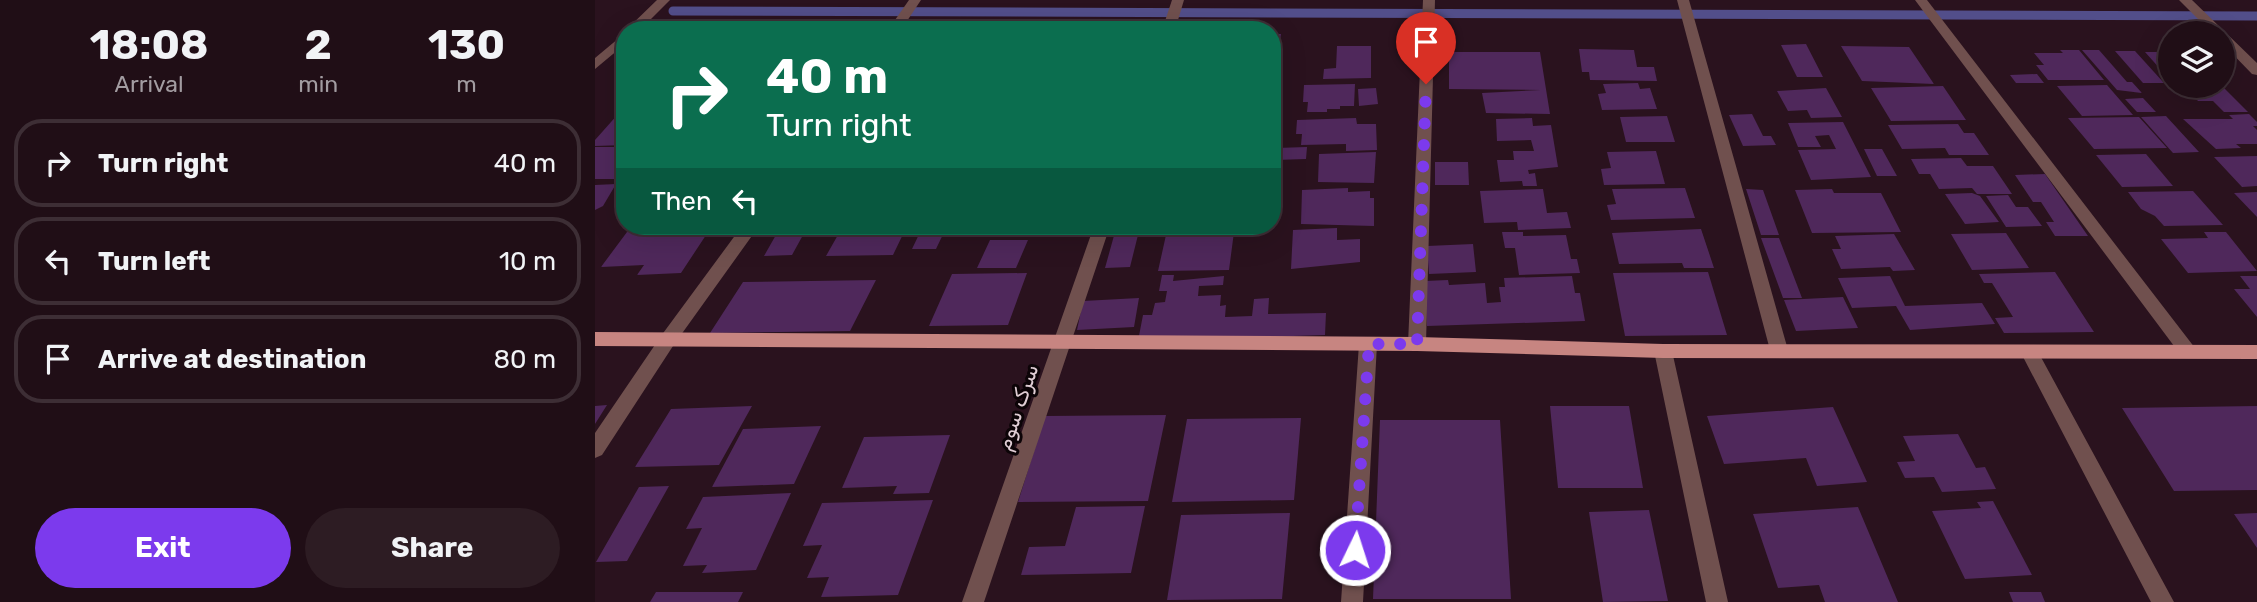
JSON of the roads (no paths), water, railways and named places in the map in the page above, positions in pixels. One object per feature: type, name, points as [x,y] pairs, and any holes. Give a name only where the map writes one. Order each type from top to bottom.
[{"type":"main road","points":[[595,339],[1417,344],[1663,351],[2257,352]]},
{"type":"street","points":[[642,21],[664,0]]},
{"type":"street","points":[[900,21],[915,0]]},
{"type":"street","points":[[1171,21],[1178,0]]},
{"type":"street","points":[[1417,344],[1429,0]]},
{"type":"street","points":[[1683,0],[1779,350]]},
{"type":"street","points":[[1921,0],[2189,353]]},
{"type":"street","points":[[2185,0],[2207,21]]},
{"type":"street","points":[[595,65],[616,45]]},
{"type":"street","points":[[2235,49],[2257,71]]},
{"type":"street","points":[[595,449],[667,341],[744,235]]},
{"type":"street","name":"سرک سوم","points":[[973,602],[1099,235]]},
{"type":"street","points":[[1352,602],[1369,344]]},
{"type":"street","points":[[1663,351],[1717,602]]},
{"type":"street","points":[[2031,353],[2163,602]]},
{"type":"waterway","points":[[673,11],[2257,16]]}]
